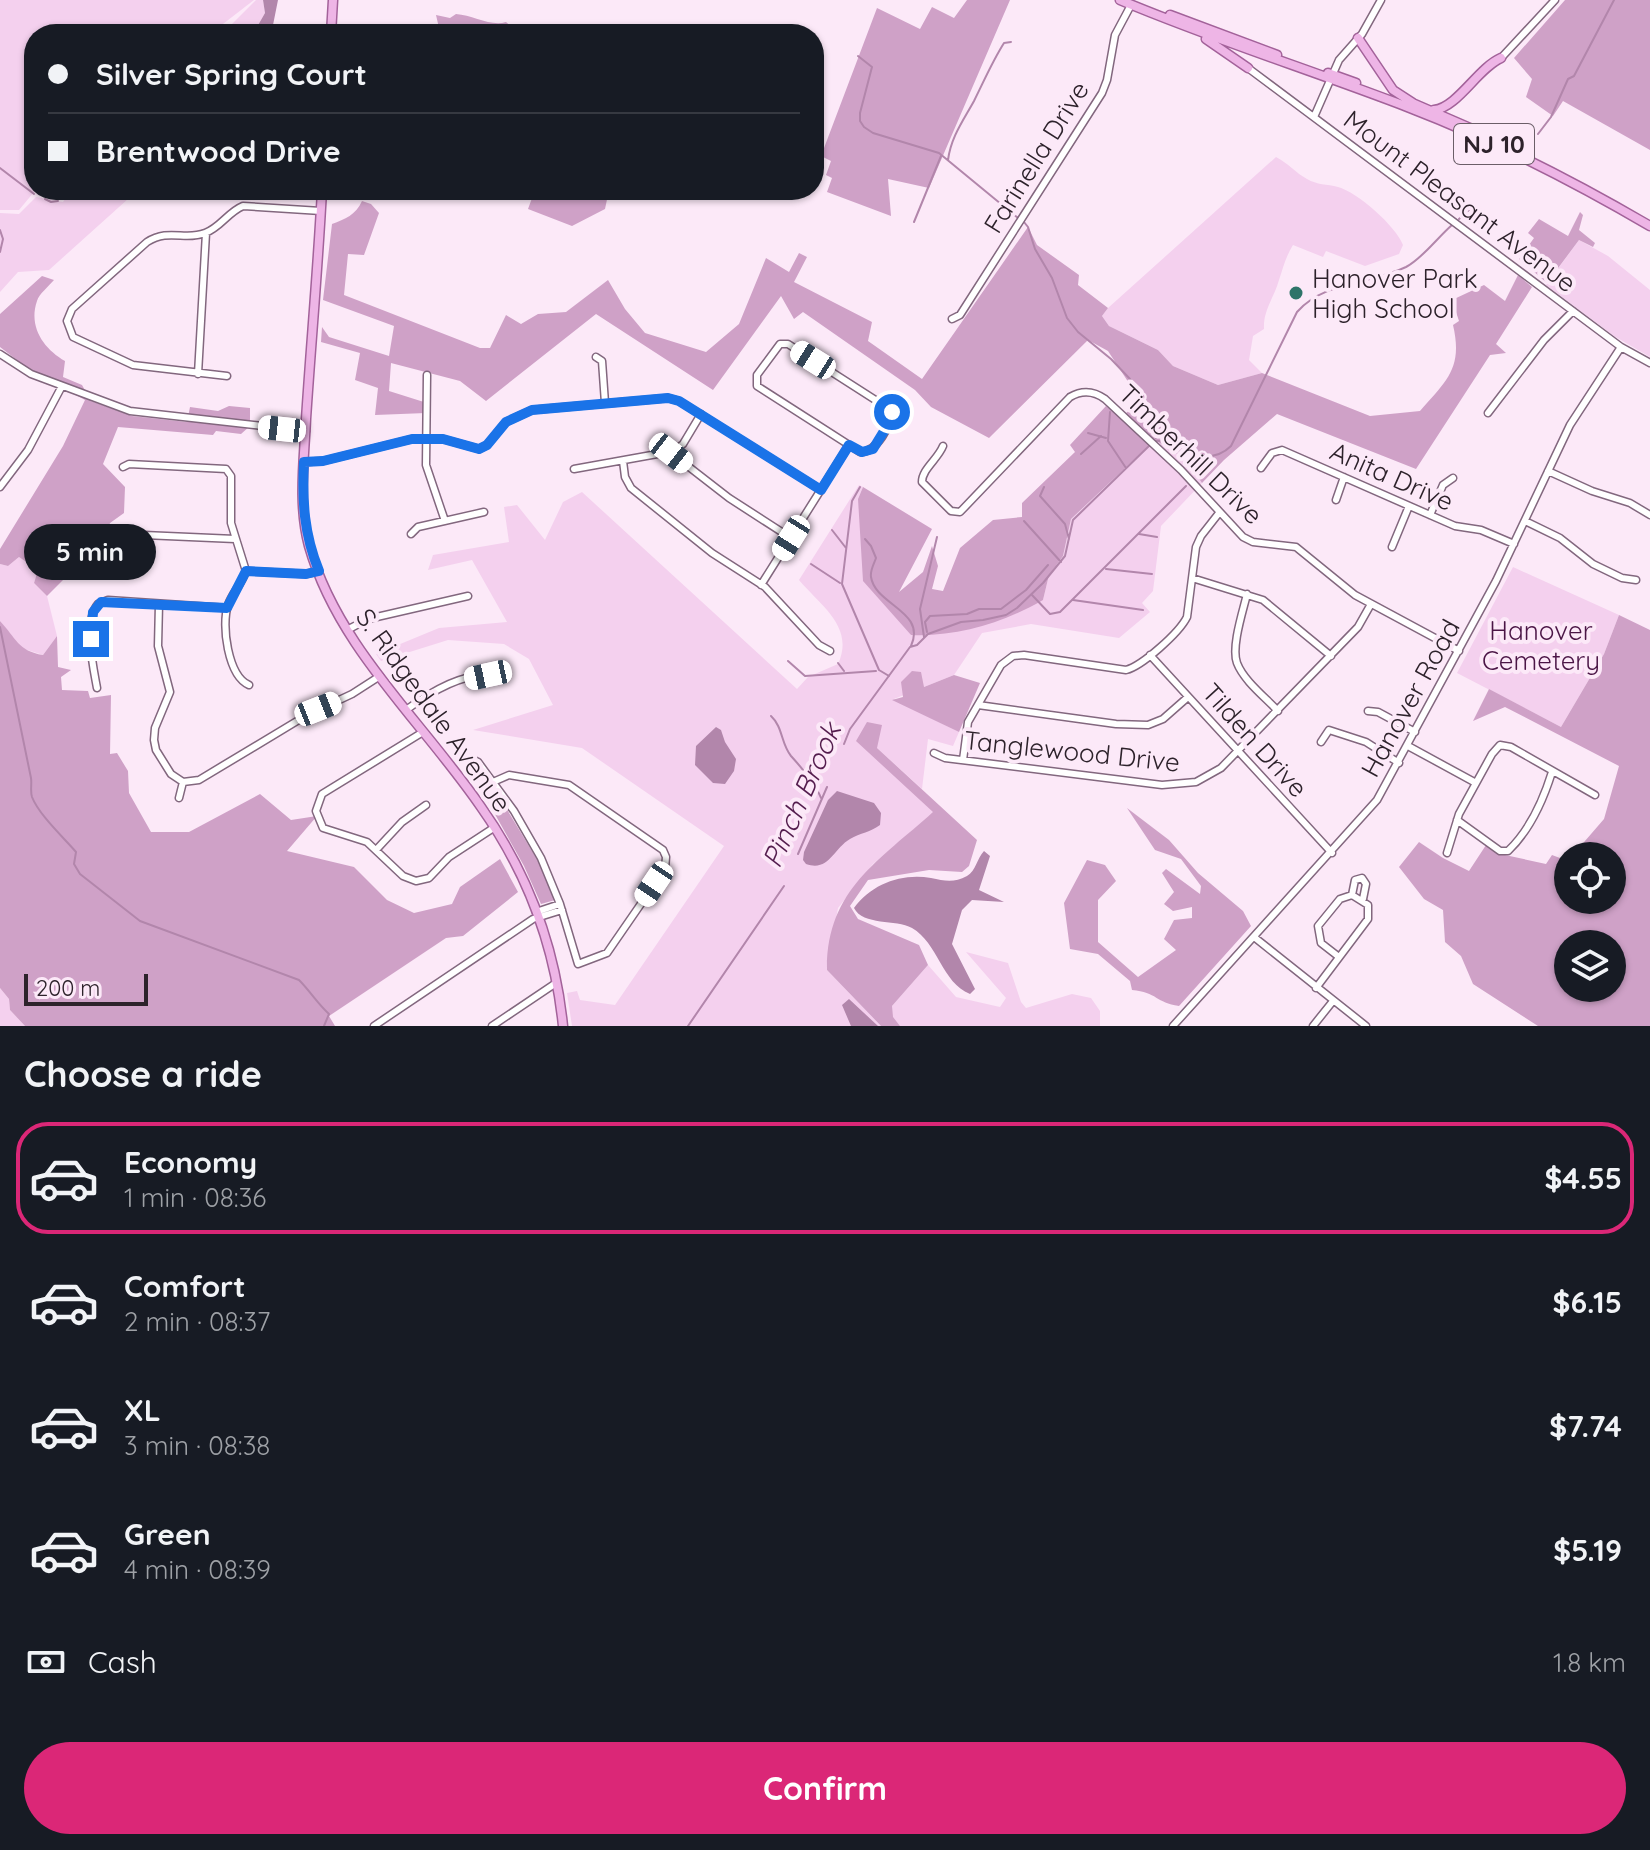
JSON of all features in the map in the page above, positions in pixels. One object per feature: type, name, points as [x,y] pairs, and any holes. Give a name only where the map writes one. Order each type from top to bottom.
[{"type":"main road","points":[[332,24],[333,0]]},
{"type":"main road","name":"NJ 10","points":[[1120,0],[1420,112],[1583,188],[1650,226]]},
{"type":"main road","name":"NJ 10","points":[[1132,2],[1192,30],[1413,103],[1459,122],[1558,169],[1650,220]]},
{"type":"main road","points":[[1192,30],[1248,68]]},
{"type":"main road","points":[[1358,38],[1393,90],[1413,103]]},
{"type":"main road","points":[[1429,110],[1448,106],[1474,78],[1501,58]]},
{"type":"main road","points":[[1459,122],[1454,114],[1455,106],[1501,58]]},
{"type":"main road","name":"S. Ridgedale Avenue","points":[[322,200],[304,462],[303,517],[310,548],[347,630],[495,827],[527,886],[556,983],[563,1026]]},
{"type":"street","points":[[1314,117],[1341,57],[1358,38],[1381,0]]},
{"type":"street","points":[[1501,58],[1555,0]]},
{"type":"street","name":"Farinella Drive","points":[[952,319],[960,315],[1102,93],[1115,35],[1132,2]]},
{"type":"street","name":"Mount Pleasant Avenue","points":[[1248,68],[1621,347],[1650,363]]},
{"type":"street","points":[[227,376],[133,365],[76,339],[70,333],[67,321],[72,309],[153,239],[165,234],[206,233],[243,206],[321,211]]},
{"type":"street","points":[[198,374],[206,233]]},
{"type":"street","points":[[1488,413],[1544,340],[1573,311]]},
{"type":"street","points":[[780,344],[788,344],[891,410],[892,418],[873,449],[862,452],[849,445],[757,386],[757,375],[780,344]]},
{"type":"street","name":"Hanover Road","points":[[1173,1026],[1377,800],[1459,651],[1570,425],[1621,347]]},
{"type":"street","points":[[0,354],[26,372],[130,411],[306,431]]},
{"type":"street","points":[[596,357],[602,361],[605,403]]},
{"type":"street","points":[[427,375],[426,468],[445,521]]},
{"type":"street","points":[[0,487],[28,450],[62,386]]},
{"type":"street","name":"Timberhill Drive","points":[[943,446],[939,457],[923,474],[922,482],[951,511],[957,512],[1074,394],[1090,392],[1101,396],[1153,444],[1239,535],[1248,540],[1301,549],[1355,595],[1459,651]]},
{"type":"street","points":[[304,462],[323,461],[398,441],[448,440],[479,449],[487,445],[506,422],[527,411],[673,399],[821,490]]},
{"type":"street","points":[[574,469],[671,453],[683,444],[701,414]]},
{"type":"street","points":[[761,585],[849,445]]},
{"type":"street","name":"Anita Drive","points":[[1261,468],[1272,453],[1280,450],[1455,526],[1481,530],[1514,544]]},
{"type":"street","points":[[671,453],[729,498],[791,538]]},
{"type":"street","points":[[623,461],[625,477],[631,488],[712,553],[761,585],[819,645],[830,651]]},
{"type":"street","points":[[123,467],[129,464],[226,469],[231,476],[230,516],[246,571],[227,608],[225,636],[238,677],[249,685]]},
{"type":"street","points":[[1548,471],[1592,491],[1630,503],[1650,515]]},
{"type":"street","points":[[1336,500],[1344,477]]},
{"type":"street","points":[[1430,515],[1443,485],[1453,478]]},
{"type":"street","points":[[1392,547],[1409,506]]},
{"type":"street","points":[[411,534],[418,527],[484,512]]},
{"type":"street","points":[[963,760],[967,727],[1001,665],[1013,656],[1120,670],[1136,667],[1185,622],[1198,540],[1219,513]]},
{"type":"street","points":[[1525,521],[1560,538],[1593,564],[1622,578],[1636,580]]},
{"type":"street","points":[[121,534],[235,539]]},
{"type":"street","points":[[246,571],[306,574],[319,571]]},
{"type":"street","points":[[1192,578],[1263,600],[1331,656]]},
{"type":"street","points":[[1247,594],[1235,650],[1236,660],[1278,711]]},
{"type":"street","points":[[347,630],[368,619],[468,596]]},
{"type":"street","points":[[97,688],[91,646],[95,606],[108,600],[227,608]]},
{"type":"street","points":[[159,604],[158,646],[170,692],[155,728],[154,740],[156,750],[171,774],[183,782],[199,780],[307,715],[352,694],[380,676]]},
{"type":"street","name":"Tanglewood Drive","points":[[934,753],[945,758],[1174,785],[1205,778],[1221,768],[1331,656],[1358,627],[1371,604]]},
{"type":"street","name":"Tilden Drive","points":[[1150,655],[1332,853]]},
{"type":"street","points":[[406,710],[443,685],[488,675],[496,677]]},
{"type":"street","points":[[978,705],[1116,724],[1148,725],[1163,719],[1188,697]]},
{"type":"street","points":[[1368,711],[1378,712],[1415,732]]},
{"type":"street","points":[[1321,742],[1329,730],[1366,742],[1399,763]]},
{"type":"street","points":[[423,732],[325,791],[317,802],[316,817],[323,828],[363,840],[403,876],[422,881],[431,877],[449,857],[495,827]]},
{"type":"street","points":[[1447,853],[1457,820],[1492,754],[1500,745],[1511,747],[1595,795]]},
{"type":"street","points":[[1408,746],[1476,783]]},
{"type":"street","points":[[468,757],[478,762],[533,842],[561,907],[578,964],[603,957],[665,869],[665,854],[660,846],[569,785],[509,775],[493,782]]},
{"type":"street","points":[[1457,820],[1500,851],[1508,851],[1530,824],[1552,772]]},
{"type":"street","points":[[179,798],[183,782]]},
{"type":"street","points":[[376,850],[402,822],[426,805]]},
{"type":"street","points":[[1352,895],[1355,880],[1362,878],[1366,884],[1363,899]]},
{"type":"street","points":[[1314,986],[1329,970],[1339,957],[1368,919],[1369,908],[1363,899],[1352,895],[1342,897],[1318,926],[1321,943],[1339,957]]},
{"type":"street","points":[[374,1026],[538,915],[561,907]]},
{"type":"street","points":[[1254,937],[1361,1025]]},
{"type":"street","points":[[496,1025],[556,983]]},
{"type":"street","points":[[1313,1026],[1333,1001]]},
{"type":"green space","points":[[0,0],[254,0],[223,24],[24,24],[24,200],[27,200],[19,210],[0,210]]},
{"type":"green space","points":[[256,0],[263,0],[265,13],[259,24],[232,24]]},
{"type":"green space","points":[[1276,157],[1303,177],[1346,190],[1365,203],[1399,237],[1403,245],[1399,254],[1365,266],[1326,251],[1323,257],[1293,245],[1267,310],[1264,329],[1253,336],[1249,360],[1262,373],[1218,385],[1173,366],[1158,350],[1109,326],[1102,316],[1108,308]]},
{"type":"green space","points":[[33,200],[127,200],[49,270],[18,272],[0,292],[0,213],[19,214]]},
{"type":"green space","points":[[1579,240],[1608,256],[1650,290],[1650,357],[1614,336],[1546,285]]},
{"type":"green space","points":[[1155,440],[1186,460],[1202,483],[1161,526],[1153,591],[1142,603],[1150,612],[1119,638],[1031,624],[982,633],[954,675],[894,699],[959,732],[953,746],[928,739],[922,789],[877,748],[856,740],[934,812],[873,864],[838,908],[827,970],[881,1026],[572,1026],[567,993],[577,991],[580,1000],[615,1005],[724,846],[582,748],[473,730],[553,705],[529,659],[504,644],[448,640],[381,661],[376,654],[439,628],[507,622],[472,560],[428,570],[433,555],[509,542],[504,507],[517,505],[545,540],[563,502],[582,492],[797,689],[808,677],[838,664],[842,651],[839,628],[833,618],[799,580],[859,485],[863,487],[858,499],[911,635],[1043,600],[1049,575],[1063,556],[1071,519]]},
{"type":"green space","points":[[19,557],[38,570],[34,583],[47,596],[57,636],[43,655],[21,648],[0,621],[0,564],[8,566]]},
{"type":"green space","name":"Hanover Cemetery","points":[[1513,567],[1619,615],[1604,654],[1561,727],[1457,673]]},
{"type":"green space","points":[[966,952],[1008,963],[1021,1002],[1026,1008],[1072,994],[1091,998],[1100,1011],[1100,1026],[900,1026],[892,1017],[892,1006],[928,965],[956,997],[1000,1007],[1006,998]]},
{"type":"green space","points":[[0,988],[9,999],[10,1010],[25,1026],[0,1026]]},
{"type":"shaded area","points":[[263,0],[278,0],[273,24],[259,24],[265,13]]},
{"type":"shaded area","points":[[967,0],[1010,0],[929,188],[888,179],[891,216],[827,192],[832,178],[826,175],[831,161],[824,158],[824,148],[877,8],[920,29],[932,7],[954,18]]},
{"type":"shaded area","points":[[1565,0],[1650,0],[1650,150],[1563,101],[1553,116],[1526,97],[1532,79],[1514,58]]},
{"type":"shaded area","points":[[456,14],[508,24],[438,24],[436,15],[450,18]]},
{"type":"shaded area","points":[[531,200],[607,200],[605,209],[572,226],[528,209]]},
{"type":"shaded area","points":[[362,201],[371,204],[379,213],[364,255],[348,254],[344,295],[480,348],[490,348],[506,315],[521,324],[538,314],[566,312],[608,280],[625,309],[645,333],[706,352],[739,324],[766,258],[789,272],[799,253],[807,257],[794,282],[872,322],[868,341],[922,379],[1028,227],[1037,245],[1079,275],[1078,285],[1108,308],[1102,316],[1109,326],[1158,350],[1173,366],[1218,385],[1262,373],[1370,416],[1420,411],[1445,382],[1456,352],[1453,325],[1459,321],[1452,300],[1484,285],[1505,301],[1518,275],[1532,287],[1496,344],[1506,353],[1490,355],[1416,469],[1277,414],[1202,483],[1186,460],[1155,440],[1071,519],[1063,556],[1049,575],[1043,600],[979,627],[945,634],[911,635],[863,581],[858,499],[863,487],[932,529],[899,592],[923,572],[932,546],[938,566],[932,589],[943,591],[960,548],[993,520],[1022,517],[1022,503],[1075,452],[1070,445],[1106,406],[1121,418],[1140,400],[1108,351],[1088,340],[989,438],[931,407],[915,390],[803,312],[794,319],[781,296],[713,390],[596,314],[486,401],[460,381],[391,363],[389,391],[427,403],[426,413],[375,415],[378,388],[355,380],[360,353],[321,342],[322,327],[329,337],[389,356],[394,326],[323,300],[332,224],[353,213]]},
{"type":"shaded area","points":[[1580,212],[1583,215],[1579,230],[1595,243],[1593,247],[1579,240],[1547,283],[1519,259],[1534,238],[1528,233],[1539,219],[1568,236]]},
{"type":"shaded area","points":[[42,276],[54,280],[37,301],[36,328],[50,350],[65,361],[63,377],[82,385],[91,401],[132,416],[187,422],[190,407],[218,411],[229,406],[250,408],[250,426],[241,434],[216,431],[213,435],[118,427],[103,464],[125,487],[124,513],[110,523],[94,570],[73,570],[47,596],[34,583],[38,570],[19,557],[8,566],[0,564],[0,549],[63,446],[85,400],[26,367],[0,347],[0,314]]},
{"type":"shaded area","points":[[1619,615],[1650,630],[1650,1026],[1538,1026],[1473,984],[1461,956],[1445,942],[1443,910],[1424,899],[1399,867],[1419,842],[1469,871],[1488,842],[1505,855],[1546,864],[1552,855],[1554,914],[1626,914],[1626,842],[1584,842],[1604,819],[1619,766],[1505,707],[1473,721],[1489,689],[1561,727],[1604,654]]},
{"type":"shaded area","points":[[0,621],[18,643],[35,653],[43,655],[57,636],[58,667],[71,670],[61,677],[62,690],[88,691],[90,698],[111,695],[110,754],[117,753],[128,771],[129,793],[151,832],[189,832],[260,794],[291,820],[317,816],[287,851],[354,867],[387,900],[414,913],[452,904],[460,887],[500,859],[518,892],[463,936],[446,938],[329,1016],[335,1026],[25,1026],[10,1010],[9,999],[0,988]]},
{"type":"shaded area","points":[[912,671],[921,672],[924,687],[954,675],[980,683],[959,732],[892,700],[903,697],[901,682]]},
{"type":"shaded area","points":[[867,722],[882,725],[877,748],[977,840],[969,866],[962,872],[929,870],[868,880],[850,906],[858,919],[919,945],[928,965],[892,1006],[893,1017],[900,1026],[881,1026],[827,970],[829,942],[846,898],[876,862],[933,812],[856,741]]},
{"type":"shaded area","points":[[716,727],[721,730],[736,759],[734,771],[725,784],[713,783],[695,765],[696,746]]},
{"type":"shaded area","points":[[837,791],[874,803],[881,813],[880,825],[844,843],[826,862],[814,866],[806,864],[804,852],[828,800]]},
{"type":"shaded area","points":[[497,793],[538,861],[555,900],[541,904],[524,866],[487,800]]},
{"type":"shaded area","points":[[1127,808],[1169,840],[1198,873],[1243,911],[1251,926],[1179,1006],[1132,990],[1130,981],[1098,954],[1070,949],[1064,903],[1087,860],[1105,865],[1116,881],[1098,900],[1098,942],[1138,977],[1176,950],[1164,939],[1174,920],[1192,918],[1192,907],[1173,911],[1164,904],[1174,892],[1162,873],[1166,869],[1200,894],[1201,886],[1181,859],[1155,850]]},
{"type":"shaded area","points":[[984,851],[990,856],[979,890],[1004,902],[972,900],[962,910],[952,944],[975,989],[970,994],[953,981],[928,943],[912,928],[872,920],[858,914],[854,908],[869,892],[898,879],[920,877],[949,881],[967,876]]},
{"type":"shaded area","points":[[849,999],[878,1026],[851,1026],[842,1005]]},
{"type":"waterway","name":"Pinch Brook","points":[[1538,134],[1551,117],[1568,79],[1574,76],[1614,0]]},
{"type":"waterway","points":[[948,160],[955,136],[996,57],[1004,43],[1011,42]]},
{"type":"waterway","points":[[858,56],[872,67],[860,113],[864,127],[873,133],[939,153],[1018,218]]},
{"type":"waterway","points":[[914,222],[941,156]]},
{"type":"waterway","points":[[0,168],[24,186]]},
{"type":"waterway","points":[[47,200],[58,201]]},
{"type":"waterway","name":"Pinch Brook","points":[[1459,219],[1471,208]]},
{"type":"waterway","points":[[1024,222],[1052,278],[1067,318],[1078,332],[1130,379],[1145,405],[1156,438]]},
{"type":"waterway","name":"Pinch Brook","points":[[1155,441],[1195,456],[1211,456],[1225,451],[1231,446],[1297,312],[1320,294],[1406,267],[1452,225]]},
{"type":"waterway","points":[[0,230],[3,239],[0,252]]},
{"type":"waterway","points":[[1110,412],[1108,441],[1126,468]]},
{"type":"waterway","points":[[1088,433],[1106,438]]},
{"type":"waterway","points":[[1081,454],[1101,436]]},
{"type":"waterway","name":"Pinch Brook","points":[[844,744],[850,729],[910,647],[917,645],[928,634],[961,622],[1006,615],[1043,583],[1065,556],[1073,520],[1150,445]]},
{"type":"waterway","points":[[1032,595],[1050,614],[1060,612],[1186,486]]},
{"type":"waterway","points":[[860,487],[852,501],[842,584],[879,670],[889,676]]},
{"type":"waterway","points":[[1044,487],[1040,496],[1065,524],[1069,539]]},
{"type":"waterway","points":[[1024,521],[1061,562]]},
{"type":"waterway","points":[[832,530],[846,548]]},
{"type":"waterway","points":[[1139,534],[1157,537]]},
{"type":"waterway","points":[[924,637],[920,609],[937,537]]},
{"type":"waterway","points":[[865,539],[876,558],[871,574],[875,587],[912,624],[914,634],[911,646]]},
{"type":"waterway","points":[[811,564],[840,583]]},
{"type":"waterway","points":[[927,632],[925,622],[930,616],[1001,609],[1026,590],[1048,565]]},
{"type":"waterway","points":[[1106,569],[1152,574]]},
{"type":"waterway","points":[[1073,600],[1143,610]]},
{"type":"waterway","name":"Pinch Brook","points":[[0,627],[31,778],[32,797],[46,819],[76,852],[74,864],[80,874],[140,921],[299,980],[329,1014],[324,1026]]},
{"type":"waterway","points":[[788,661],[805,676],[876,671]]},
{"type":"waterway","points":[[838,663],[844,671]]},
{"type":"waterway","points":[[771,716],[788,751],[812,781],[821,798]]},
{"type":"waterway","name":"Pinch Brook","points":[[798,854],[827,787]]},
{"type":"waterway","name":"Pinch Brook","points":[[688,1026],[784,886]]},
{"type":"place","name":"Hanover Park High School","points":[[1296,293]]},
{"type":"route","points":[[91,639],[93,612],[101,602],[227,608],[246,571],[306,574],[319,571],[303,517],[304,462],[323,461],[412,439],[443,439],[479,449],[487,445],[506,422],[527,411],[668,398],[679,401],[821,490],[849,445],[867,453],[873,449],[892,418],[892,412]]}]
